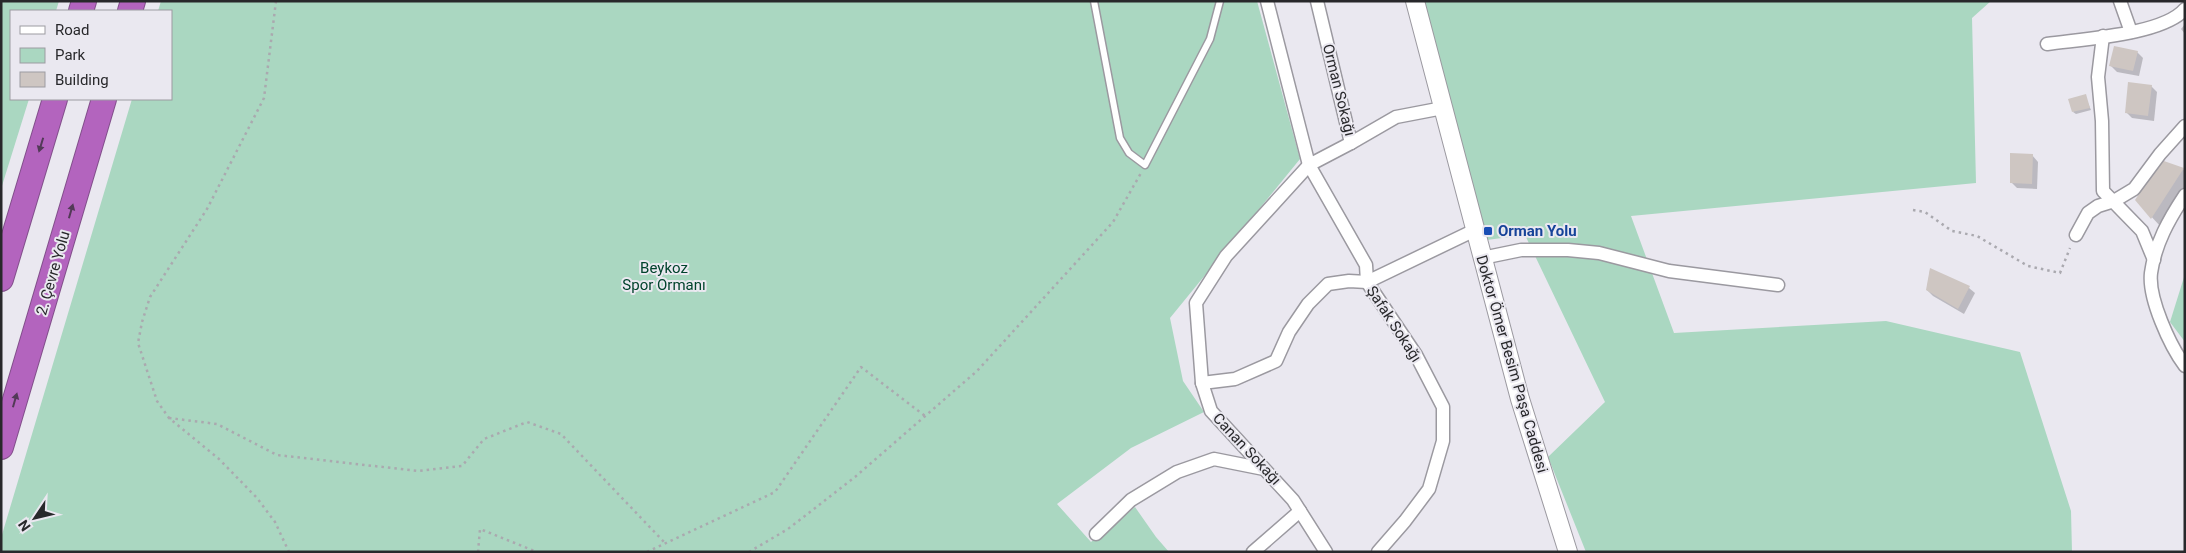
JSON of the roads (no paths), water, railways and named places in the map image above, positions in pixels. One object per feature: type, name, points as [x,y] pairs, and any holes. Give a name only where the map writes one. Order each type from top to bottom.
[{"type":"highway","points":[[1,279],[55,100]]},
{"type":"highway","name":"2. Çevre Yolu","points":[[1,447],[104,100]]},
{"type":"street","name":"Şafak Sokağı","points":[[1267,1],[1308,165],[1366,265],[1367,282],[1416,355],[1443,407],[1443,442],[1429,489],[1378,552]]},
{"type":"street","name":"Orman Sokağı","points":[[1317,1],[1351,143],[1396,117],[1443,108]]},
{"type":"street","name":"Doktor Ömer Besim Paşa Caddesi","points":[[1415,1],[1520,399],[1568,552]]},
{"type":"street","points":[[2120,1],[2131,32]]},
{"type":"street","points":[[2047,44],[2131,32],[2160,25],[2185,9]]},
{"type":"street","points":[[2103,36],[2098,77],[2102,121],[2103,191],[2142,231],[2154,260]]},
{"type":"street","points":[[2076,235],[2088,213],[2098,206],[2114,201],[2134,189],[2160,154],[2185,126]]},
{"type":"street","points":[[1308,165],[1351,143]]},
{"type":"street","name":"Canan Sokağı","points":[[1308,165],[1226,256],[1196,303],[1202,383],[1211,412],[1293,500],[1326,552]]},
{"type":"street","points":[[2185,195],[2166,224],[2151,275],[2158,314],[2185,366]]},
{"type":"street","points":[[1202,383],[1235,378],[1276,361],[1289,332],[1308,304],[1328,284],[1349,281],[1367,282],[1475,230]]},
{"type":"street","points":[[1482,258],[1522,250],[1568,250],[1599,253],[1669,271],[1778,285]]},
{"type":"street","points":[[1096,534],[1131,500],[1177,472],[1214,459],[1264,468]]},
{"type":"street","points":[[1252,552],[1300,511]]},
{"type":"lane","points":[[1094,1],[1120,138],[1128,153],[1145,165],[1210,39],[1220,1]]},
{"type":"place","name":"Orman Yolu","points":[[1488,231]]},
{"type":"park label","name":"Beykoz Spor Ormanı","points":[[664,276]]}]
